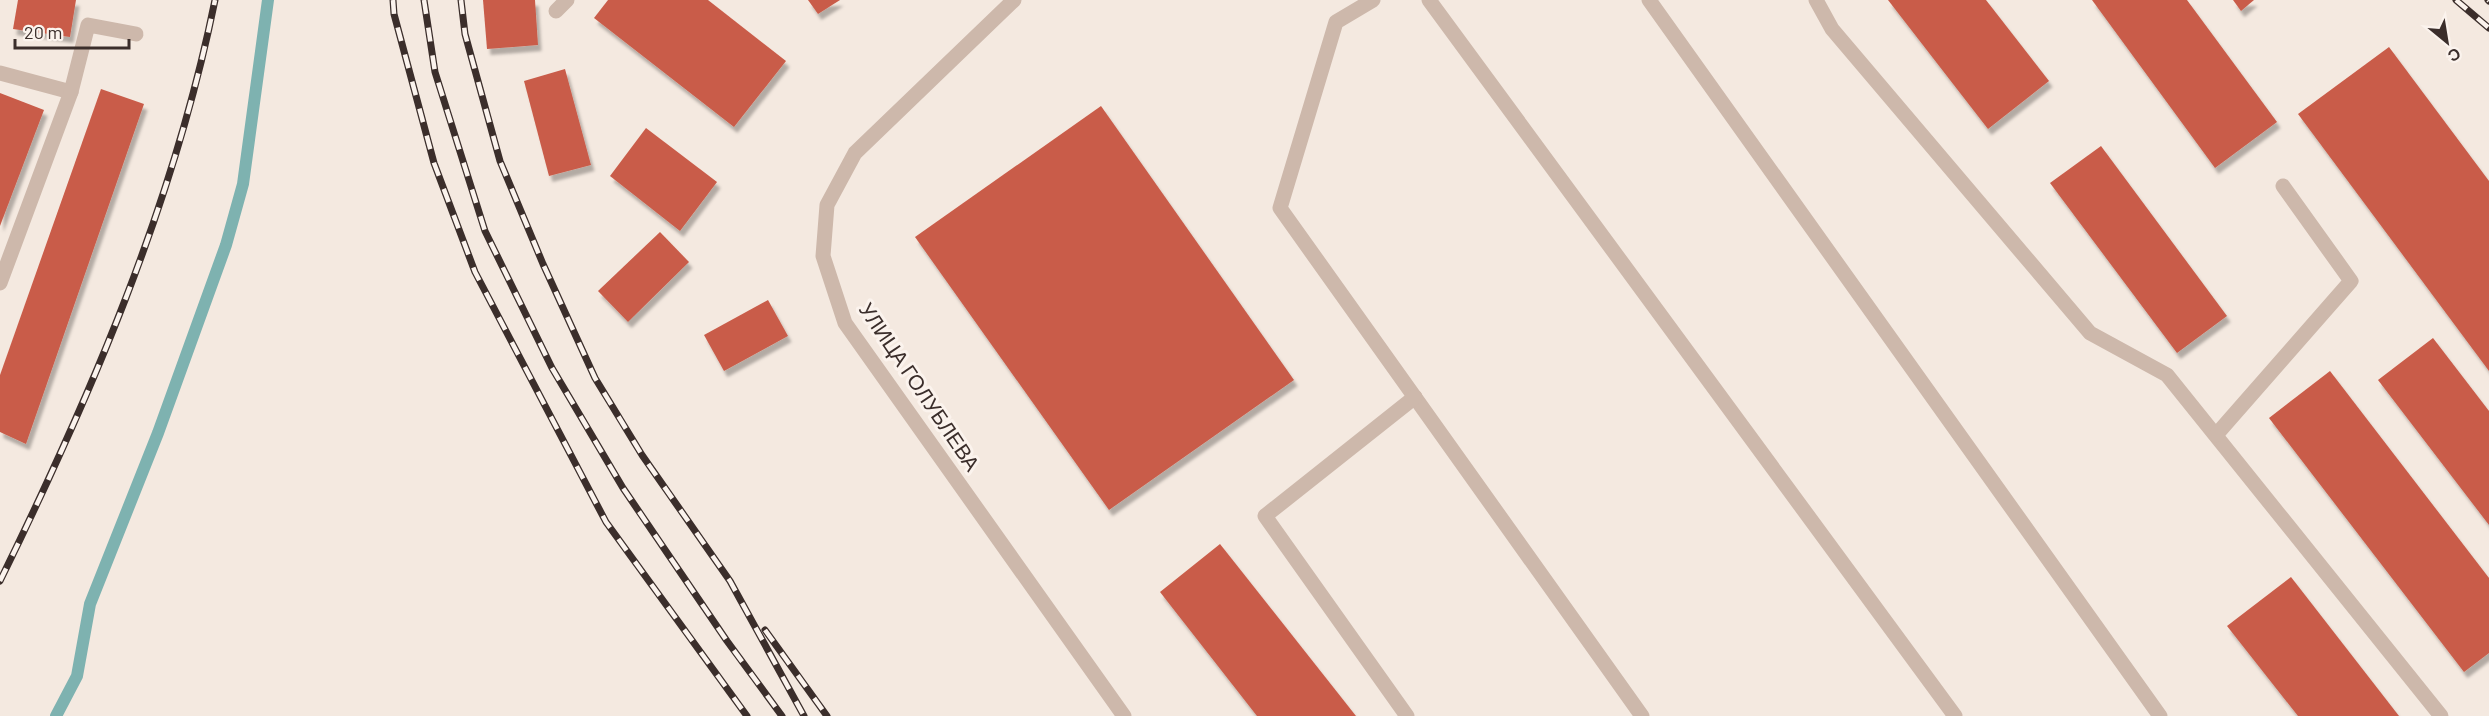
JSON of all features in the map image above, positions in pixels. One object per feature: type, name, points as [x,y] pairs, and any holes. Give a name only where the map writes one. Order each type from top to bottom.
[{"type":"street","name":"УЛИЦА ГОЛУБЛЕВА","points":[[1014,0],[855,153],[827,205],[823,256],[845,323],[1124,716]]},
{"type":"street","points":[[1373,0],[1336,22],[1280,208],[1642,716]]},
{"type":"street","points":[[1429,0],[1955,716]]},
{"type":"street","points":[[1649,0],[2160,716]]},
{"type":"street","points":[[1816,0],[1832,29],[2090,333],[2167,375],[2441,716]]},
{"type":"street","points":[[0,283],[71,92],[88,25],[136,34]]},
{"type":"street","points":[[0,73],[71,92]]},
{"type":"street","points":[[2216,435],[2350,281],[2283,186]]},
{"type":"street","points":[[1407,716],[1265,516],[1414,397]]},
{"type":"building","points":[[18,0],[76,0],[70,37],[13,29]]},
{"type":"building","points":[[483,0],[535,0],[538,45],[487,49]]},
{"type":"building","points":[[608,0],[708,0],[786,61],[734,127],[594,18]]},
{"type":"building","points":[[808,0],[840,0],[818,14]]},
{"type":"building","points":[[1888,0],[1986,0],[2049,81],[1988,129]]},
{"type":"building","points":[[2092,0],[2187,0],[2277,122],[2215,168]]},
{"type":"building","points":[[2233,0],[2254,0],[2241,11]]},
{"type":"building","points":[[2389,47],[2489,181],[2489,371],[2298,114]]},
{"type":"building","points":[[565,69],[591,165],[549,176],[524,81]]},
{"type":"building","points":[[101,89],[144,104],[26,444],[0,432],[0,375]]},
{"type":"building","points":[[0,93],[44,110],[0,226]]},
{"type":"building","points":[[1101,106],[1294,380],[1109,510],[915,237]]},
{"type":"building","points":[[646,128],[717,182],[680,231],[610,176]]},
{"type":"building","points":[[2101,146],[2227,316],[2177,353],[2050,183]]},
{"type":"building","points":[[660,232],[689,262],[628,322],[598,291]]},
{"type":"building","points":[[768,300],[788,336],[724,371],[704,335]]},
{"type":"building","points":[[2433,338],[2489,411],[2489,525],[2378,380]]},
{"type":"building","points":[[2330,371],[2489,578],[2489,653],[2464,672],[2269,418]]},
{"type":"building","points":[[1220,544],[1356,716],[1257,716],[1160,592]]},
{"type":"building","points":[[2291,577],[2399,716],[2298,716],[2227,626]]},
{"type":"waterway","points":[[56,716],[77,676],[90,604],[158,433],[226,245],[243,184],[268,0]]},
{"type":"railway","points":[[0,581],[66,440],[126,297],[177,150],[198,76],[215,0]]},
{"type":"railway","points":[[393,0],[394,14],[434,163],[475,272],[606,522],[747,716]]},
{"type":"railway","points":[[424,0],[435,72],[485,231],[552,368],[623,488],[727,641],[782,716]]},
{"type":"railway","points":[[461,0],[465,34],[500,161],[543,264],[595,378],[642,455],[730,581],[804,716]]},
{"type":"railway","points":[[2456,0],[2489,28]]},
{"type":"railway","points":[[765,630],[827,716]]}]
